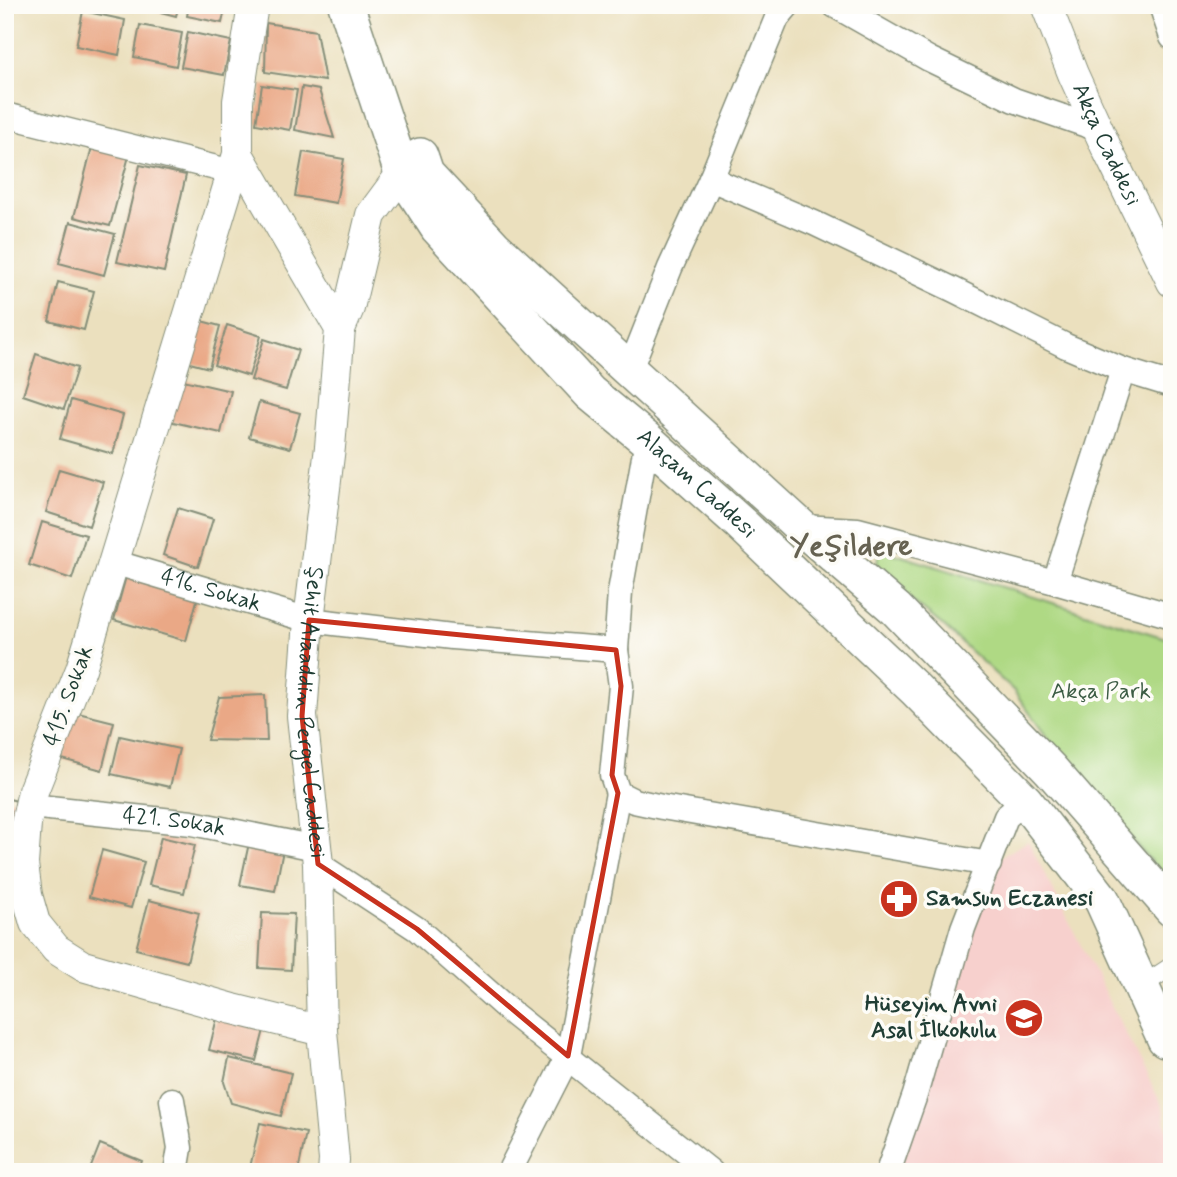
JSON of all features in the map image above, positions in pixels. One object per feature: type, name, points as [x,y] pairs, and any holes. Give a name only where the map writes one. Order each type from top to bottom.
[{"type":"main road","name":"Alaçam Caddesi","points":[[346,5],[401,173],[438,228],[590,393],[648,440],[740,523],[905,679],[1025,801],[1102,900],[1135,991],[1170,1037]]},
{"type":"main road","name":"Alaçam Caddesi","points":[[368,5],[426,174],[494,247],[801,527],[896,609],[1050,769],[1172,909]]},
{"type":"street","name":"415. Sokak","points":[[253,5],[238,102],[235,163],[81,669],[33,791],[26,824],[23,864],[27,895],[35,923],[56,949],[83,966],[233,1009],[322,1031]]},
{"type":"street","points":[[630,369],[670,268],[711,179],[777,18],[788,5]]},
{"type":"street","points":[[834,5],[929,59],[1014,100],[1098,129]]},
{"type":"street","name":"Akça Caddesi","points":[[1046,5],[1098,129],[1172,282]]},
{"type":"street","points":[[1161,5],[1172,37]]},
{"type":"street","points":[[5,115],[235,163],[340,330]]},
{"type":"street","name":"Şehit Alaaddin Pergel Caddesi","points":[[332,1172],[334,1160],[322,1031],[317,856],[302,716],[309,620],[330,447],[340,330],[349,307],[371,215],[401,173]]},
{"type":"street","points":[[711,179],[814,223],[1066,346],[1123,370],[1172,385]]},
{"type":"street","points":[[1055,582],[1123,370]]},
{"type":"street","points":[[509,1172],[568,1056],[618,793],[612,775],[621,686],[616,650],[620,592],[648,440]]},
{"type":"street","points":[[801,527],[858,530],[1172,616]]},
{"type":"street","name":"416. Sokak","points":[[113,562],[309,620],[452,637],[616,650]]},
{"type":"street","points":[[618,793],[634,801],[663,807],[989,864]]},
{"type":"street","points":[[888,1172],[915,1095],[963,928],[1006,817],[1025,801]]},
{"type":"street","name":"421. Sokak","points":[[30,806],[192,823],[317,856]]},
{"type":"street","points":[[317,856],[417,929],[513,1014],[711,1172]]},
{"type":"street","points":[[1135,991],[1172,966]]},
{"type":"street","points":[[172,1100],[180,1148],[176,1172]]},
{"type":"highlighted area","points":[[309,620],[616,650],[621,686],[612,775],[618,793],[568,1056],[417,929],[318,864],[302,716]]},
{"type":"shaded area","name":"Hüseyin Avni Asal İlkokulu","points":[[1028,841],[1163,1107],[1172,1156],[1172,1172],[877,1172],[989,864]]},
{"type":"green space","name":"Akça Park","points":[[879,549],[1172,640],[1172,886],[1066,764],[1014,691],[941,624],[876,572]]},
{"type":"building","points":[[134,5],[179,5],[176,16]]},
{"type":"building","points":[[189,5],[226,5],[222,23],[187,16]]},
{"type":"building","points":[[83,11],[125,20],[119,55],[76,46]]},
{"type":"building","points":[[266,23],[316,31],[325,81],[265,72]]},
{"type":"building","points":[[140,25],[182,33],[176,66],[134,57]]},
{"type":"building","points":[[188,32],[231,41],[224,75],[181,67]]},
{"type":"building","points":[[262,85],[297,90],[290,130],[256,124]]},
{"type":"building","points":[[302,87],[319,90],[334,138],[295,130]]},
{"type":"building","points":[[92,147],[129,156],[110,226],[74,217]]},
{"type":"building","points":[[303,152],[344,159],[336,203],[295,196]]},
{"type":"building","points":[[140,165],[186,175],[164,272],[117,262]]},
{"type":"building","points":[[70,222],[115,234],[104,275],[59,263]]},
{"type":"building","points":[[58,282],[94,291],[84,330],[49,321]]},
{"type":"building","points":[[194,319],[220,326],[209,368],[182,361]]},
{"type":"building","points":[[227,325],[261,336],[249,376],[214,365]]},
{"type":"building","points":[[264,339],[298,350],[286,390],[251,380]]},
{"type":"building","points":[[36,354],[77,368],[64,409],[23,395]]},
{"type":"building","points":[[179,379],[231,391],[221,433],[169,421]]},
{"type":"building","points":[[71,400],[123,415],[113,454],[60,439]]},
{"type":"building","points":[[259,402],[300,413],[290,448],[249,437]]},
{"type":"building","points":[[59,469],[103,482],[89,526],[46,512]]},
{"type":"building","points":[[178,508],[213,519],[198,567],[163,555]]},
{"type":"building","points":[[42,522],[86,535],[72,579],[29,565]]},
{"type":"building","points":[[127,573],[199,593],[186,641],[114,620]]},
{"type":"building","points":[[265,695],[267,741],[207,740],[219,697]]},
{"type":"building","points":[[74,712],[114,722],[102,770],[62,759]]},
{"type":"building","points":[[120,736],[179,749],[170,787],[111,774]]},
{"type":"building","points":[[5,798],[21,802],[11,840],[5,839]]},
{"type":"building","points":[[161,837],[195,845],[184,893],[149,885]]},
{"type":"building","points":[[249,843],[283,850],[275,891],[240,885]]},
{"type":"building","points":[[102,850],[144,862],[131,908],[89,897]]},
{"type":"building","points":[[149,900],[199,913],[187,962],[136,949]]},
{"type":"building","points":[[262,913],[294,914],[291,970],[259,968]]},
{"type":"building","points":[[218,1014],[265,1026],[256,1061],[209,1050]]},
{"type":"building","points":[[229,1058],[291,1073],[281,1116],[231,1103],[224,1082]]},
{"type":"building","points":[[260,1123],[306,1133],[298,1172],[249,1172]]},
{"type":"building","points":[[100,1144],[142,1161],[138,1172],[89,1172]]},
{"type":"place","name":"Samsun Eczanesi","points":[[899,899]]},
{"type":"place","name":"Hüseyin Avni Asal İlkokulu","points":[[1024,1018]]},
{"type":"district","name":"Yeşildere","points":[[851,546]]}]
